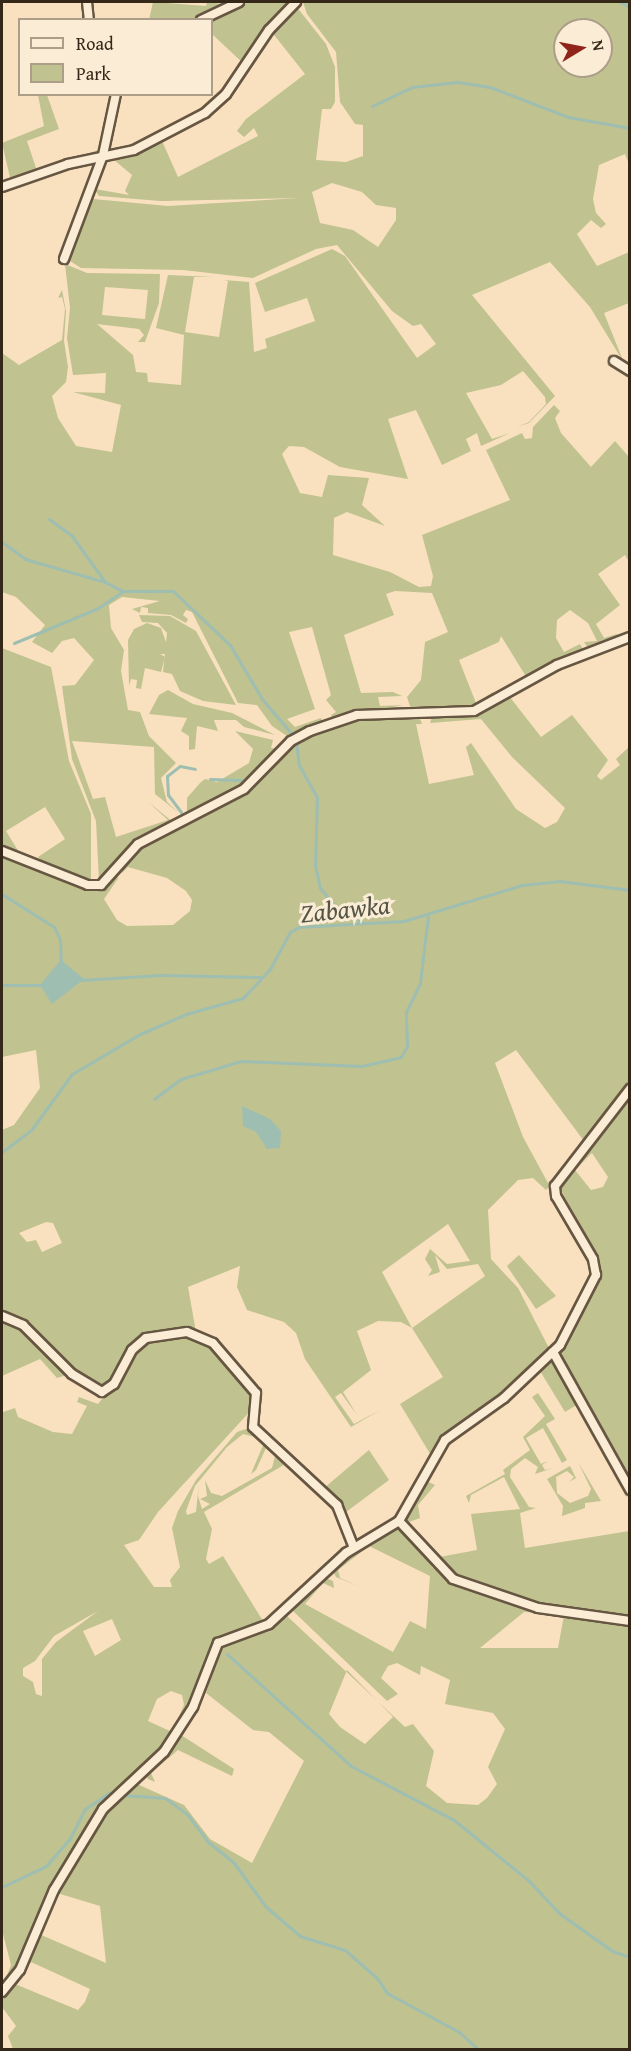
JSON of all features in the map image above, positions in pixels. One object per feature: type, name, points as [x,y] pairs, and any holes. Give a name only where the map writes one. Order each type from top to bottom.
[{"type":"street","points":[[87,2],[89,18]]},
{"type":"street","points":[[205,18],[239,2]]},
{"type":"street","points":[[2,187],[103,155],[114,156],[153,142],[216,105],[269,30],[296,2]]},
{"type":"street","points":[[64,259],[103,155],[116,96]]},
{"type":"street","points":[[614,361],[630,370]]},
{"type":"street","points":[[2,852],[88,885],[101,885],[138,844],[244,789],[291,741],[310,731],[357,715],[474,711],[557,665],[630,637]]},
{"type":"street","points":[[2,1992],[20,1970],[54,1890],[103,1809],[164,1752],[193,1707],[218,1642],[268,1624],[354,1548],[399,1521],[445,1440],[504,1398],[554,1353],[596,1275],[590,1252],[555,1196],[555,1186],[630,1089]]},
{"type":"street","points":[[2,1316],[23,1325],[72,1374],[102,1392],[114,1384],[132,1350],[146,1338],[187,1332],[213,1342],[256,1393],[253,1427],[337,1505],[354,1548]]},
{"type":"street","points":[[554,1353],[630,1490]]},
{"type":"street","points":[[399,1521],[453,1579],[538,1608],[630,1621]]},
{"type":"green space","points":[[153,2],[206,6],[207,2],[223,4],[197,18],[149,18]]},
{"type":"green space","points":[[244,2],[293,2],[245,65],[213,35],[213,19]]},
{"type":"green space","points":[[303,2],[629,2],[629,164],[625,154],[599,165],[593,199],[596,213],[606,224],[601,228],[591,220],[577,234],[597,266],[629,252],[629,303],[604,313],[624,363],[590,307],[550,262],[472,295],[555,396],[529,423],[517,427],[529,422],[546,404],[545,397],[523,371],[501,385],[466,393],[492,439],[510,433],[481,446],[477,433],[466,439],[471,451],[442,465],[416,410],[388,419],[408,479],[340,467],[304,447],[289,446],[282,454],[300,493],[322,497],[328,475],[369,478],[362,505],[385,526],[347,512],[334,518],[333,555],[390,572],[419,587],[431,586],[433,576],[422,535],[510,500],[486,450],[522,433],[525,439],[532,438],[533,427],[554,405],[560,411],[555,418],[561,433],[591,467],[615,441],[629,457],[629,562],[625,555],[598,574],[620,605],[596,624],[604,638],[617,634],[618,638],[588,648],[584,642],[597,641],[588,623],[570,610],[557,620],[556,638],[564,652],[580,644],[584,651],[527,678],[501,636],[499,642],[459,660],[476,703],[493,692],[494,699],[478,707],[411,709],[407,697],[421,680],[425,642],[448,632],[432,593],[395,591],[386,594],[394,615],[344,635],[361,693],[393,692],[402,696],[378,697],[380,706],[403,705],[333,719],[331,715],[336,712],[326,700],[331,695],[312,627],[289,632],[315,709],[287,719],[295,727],[321,718],[323,723],[290,738],[272,726],[257,705],[238,703],[192,612],[186,610],[183,615],[188,619],[186,623],[171,615],[148,613],[148,608],[141,607],[140,613],[132,609],[160,601],[122,597],[109,605],[111,628],[124,650],[121,671],[128,710],[140,712],[149,736],[176,763],[161,778],[167,802],[179,813],[155,794],[154,747],[72,741],[93,799],[105,797],[116,837],[168,820],[147,801],[174,823],[143,840],[99,881],[96,821],[72,759],[62,686],[75,685],[94,660],[74,638],[62,641],[52,653],[32,642],[45,625],[16,597],[2,592],[2,353],[19,365],[62,340],[65,309],[62,297],[58,298],[62,290],[66,311],[64,341],[68,367],[66,382],[52,396],[58,418],[76,446],[112,452],[121,405],[73,392],[105,393],[106,373],[73,375],[67,338],[70,308],[65,264],[87,273],[160,274],[159,303],[145,342],[138,342],[144,335],[139,329],[97,324],[133,355],[136,372],[147,373],[148,382],[181,385],[184,335],[156,328],[168,275],[214,277],[194,277],[185,332],[219,337],[228,281],[224,280],[249,282],[254,352],[267,348],[265,339],[315,321],[307,298],[265,312],[255,283],[332,249],[345,256],[417,358],[436,344],[421,324],[413,326],[392,311],[337,245],[316,249],[253,278],[183,270],[81,268],[67,259],[93,199],[168,206],[299,198],[160,201],[99,196],[94,189],[104,162],[95,189],[129,195],[125,191],[132,175],[113,159],[162,141],[178,177],[258,136],[254,128],[244,137],[237,131],[246,119],[305,74],[271,31],[296,6],[326,44],[335,67],[335,102],[331,109],[322,109],[316,160],[346,162],[363,156],[363,125],[355,124],[340,102],[336,52],[307,14]],"holes":[[[332,183],[362,192],[376,205],[396,208],[396,220],[378,247],[353,230],[320,223],[312,192]],[[105,287],[148,290],[145,319],[102,315]]]},
{"type":"green space","points":[[38,96],[47,96],[59,129],[27,141],[37,171],[101,149],[101,153],[11,182],[2,143],[44,126]]},
{"type":"green space","points":[[139,615],[170,616],[196,631],[236,705],[203,701],[180,691],[172,674],[163,672],[167,633],[158,623],[142,622]]},
{"type":"green space","points":[[147,623],[161,628],[167,645],[165,654],[160,654],[165,657],[161,672],[145,668],[141,689],[136,688],[137,680],[131,679],[129,686],[128,640],[134,629]]},
{"type":"green space","points":[[2,648],[51,667],[69,761],[91,814],[91,882],[48,868],[38,857],[65,839],[45,807],[6,831],[22,857],[2,849]]},
{"type":"green space","points":[[168,690],[193,704],[232,713],[275,735],[244,727],[236,720],[214,720],[218,731],[197,726],[195,749],[189,750],[189,736],[181,731],[187,718],[149,714],[159,695]]},
{"type":"green space","points":[[509,696],[541,737],[572,715],[608,760],[597,776],[601,780],[620,765],[616,759],[629,747],[629,1482],[558,1354],[596,1282],[594,1255],[560,1188],[597,1140],[597,1133],[587,1145],[516,1050],[495,1063],[523,1137],[548,1183],[578,1154],[546,1190],[533,1178],[518,1180],[488,1210],[491,1259],[518,1288],[550,1350],[517,1384],[447,1433],[432,1457],[400,1404],[443,1377],[412,1328],[401,1322],[378,1321],[357,1331],[371,1370],[343,1392],[357,1415],[341,1393],[335,1397],[354,1424],[382,1409],[351,1427],[305,1359],[296,1333],[284,1322],[247,1310],[237,1287],[240,1266],[188,1287],[196,1332],[146,1335],[114,1380],[102,1388],[78,1376],[2,1314],[2,1130],[14,1125],[40,1088],[36,1050],[2,1057],[2,854],[93,890],[119,877],[104,899],[117,920],[127,926],[173,925],[190,911],[192,900],[186,891],[167,878],[128,867],[122,873],[120,868],[140,846],[230,801],[299,739],[360,717],[419,716],[422,724],[416,724],[429,784],[474,775],[466,747],[471,743],[516,809],[545,828],[557,822],[565,808],[512,757],[481,719],[430,723],[432,717],[471,714]],"holes":[[[592,1153],[608,1177],[603,1187],[591,1190],[575,1170]],[[46,1222],[53,1223],[62,1243],[42,1252],[36,1240],[27,1242],[19,1233]],[[448,1224],[470,1261],[447,1264],[430,1249],[425,1259],[432,1270],[428,1276],[440,1272],[435,1255],[447,1269],[478,1264],[485,1276],[412,1328],[382,1272]]]},
{"type":"green space","points":[[235,731],[273,740],[271,748],[278,749],[246,784],[187,815],[187,798],[200,783],[205,779],[217,782],[249,763],[253,749]]},
{"type":"green space","points":[[519,1255],[556,1296],[536,1309],[507,1266]]},
{"type":"green space","points":[[2,1318],[20,1326],[67,1375],[57,1378],[40,1359],[2,1376]]},
{"type":"green space","points":[[190,1335],[213,1345],[253,1393],[253,1408],[158,1512],[139,1540],[124,1545],[154,1587],[172,1587],[170,1580],[180,1567],[172,1528],[178,1511],[196,1480],[237,1432],[249,1428],[259,1438],[243,1434],[227,1447],[195,1486],[186,1511],[187,1515],[196,1512],[199,1483],[198,1496],[202,1509],[210,1504],[200,1499],[207,1496],[205,1480],[211,1493],[222,1496],[272,1468],[275,1456],[266,1448],[256,1470],[251,1474],[264,1443],[287,1463],[204,1512],[212,1529],[206,1559],[209,1564],[223,1556],[263,1621],[288,1601],[265,1624],[211,1646],[188,1711],[163,1749],[136,1775],[137,1784],[184,1805],[210,1839],[252,1863],[304,1761],[269,1732],[253,1730],[206,1693],[220,1645],[269,1628],[287,1616],[346,1672],[329,1714],[340,1727],[365,1744],[393,1717],[377,1701],[405,1727],[413,1724],[434,1751],[426,1786],[447,1803],[478,1805],[487,1798],[497,1784],[488,1767],[505,1729],[493,1713],[445,1704],[450,1680],[421,1666],[420,1675],[397,1663],[388,1666],[381,1678],[398,1694],[387,1701],[293,1611],[324,1579],[328,1579],[333,1581],[334,1588],[323,1583],[305,1604],[393,1652],[410,1621],[426,1629],[430,1576],[369,1546],[338,1570],[340,1578],[360,1587],[336,1577],[334,1573],[344,1558],[395,1528],[404,1530],[433,1568],[458,1585],[553,1614],[524,1612],[480,1648],[558,1648],[564,1615],[629,1626],[629,2049],[13,2049],[8,2036],[16,2026],[2,2007],[2,1996],[15,1984],[39,1934],[106,1963],[100,1906],[57,1893],[101,1818],[53,1887],[17,1968],[2,1988],[11,1965],[2,1930],[2,1404],[3,1412],[15,1408],[18,1417],[53,1432],[72,1434],[87,1406],[77,1402],[79,1397],[98,1404],[148,1341]],"holes":[[[98,1611],[56,1642],[42,1659],[42,1696],[36,1694],[33,1682],[23,1676],[23,1668],[35,1661],[54,1636]],[[112,1619],[121,1640],[95,1656],[83,1631]],[[171,1691],[182,1695],[184,1705],[172,1732],[148,1721],[157,1699]],[[31,1962],[90,1989],[85,2002],[78,2010],[15,1984]]]},
{"type":"green space","points":[[551,1359],[580,1403],[565,1412],[540,1371],[514,1394]]},
{"type":"green space","points":[[538,1393],[555,1419],[546,1424],[567,1460],[562,1463],[543,1428],[526,1438],[541,1464],[548,1461],[542,1465],[545,1470],[553,1468],[535,1474],[538,1467],[525,1458],[511,1469],[510,1477],[529,1507],[536,1508],[520,1513],[525,1548],[629,1531],[629,1618],[537,1605],[449,1573],[434,1558],[477,1550],[471,1514],[520,1509],[504,1477],[471,1495],[469,1503],[466,1496],[505,1474],[503,1470],[530,1450],[523,1437],[545,1416],[532,1397]]},
{"type":"green space","points":[[369,1450],[389,1480],[346,1512],[351,1533],[324,1488]]},
{"type":"green space","points":[[578,1462],[601,1501],[585,1503],[585,1508],[562,1516],[563,1506],[547,1479],[570,1466],[576,1478],[569,1482],[574,1477],[567,1471],[556,1477],[557,1493],[570,1503],[588,1496],[591,1489]]},
{"type":"green space","points":[[426,1481],[435,1485],[418,1505],[420,1518],[409,1522],[430,1551],[404,1522]]},
{"type":"green space","points":[[181,1735],[234,1769],[232,1776],[178,1750],[151,1773],[155,1782],[148,1779],[146,1775]]},
{"type":"shaded area","points":[[61,960],[84,979],[52,1004],[40,985]]},
{"type":"shaded area","points":[[242,1106],[270,1119],[281,1131],[280,1148],[267,1149],[256,1132],[243,1126]]},
{"type":"waterway","points":[[620,2],[630,7]]},
{"type":"waterway","points":[[372,106],[412,87],[458,82],[490,87],[568,117],[630,128]]},
{"type":"waterway","points":[[49,519],[72,536],[105,582]]},
{"type":"waterway","points":[[2,542],[25,559],[105,582],[123,591],[173,591],[230,645],[262,699],[292,734]]},
{"type":"waterway","points":[[14,643],[98,608],[123,591]]},
{"type":"waterway","points":[[296,742],[299,765],[317,798],[315,865],[320,888],[335,906],[363,923]]},
{"type":"waterway","points":[[181,812],[168,795],[167,776],[180,766],[195,769]]},
{"type":"waterway","points":[[210,779],[241,780]]},
{"type":"waterway","name":"Zabawka","points":[[2,1152],[32,1129],[72,1074],[140,1034],[186,1014],[243,998],[270,969],[290,932],[299,927],[404,921],[522,885],[559,881],[630,890]]},
{"type":"waterway","points":[[2,894],[54,927],[60,940],[61,964]]},
{"type":"waterway","points":[[154,1099],[181,1079],[241,1061],[362,1066],[401,1057],[407,1046],[406,1012],[420,983],[428,916]]},
{"type":"waterway","points":[[81,980],[161,975],[260,977]]},
{"type":"waterway","points":[[2,985],[42,985]]},
{"type":"waterway","points":[[227,1654],[351,1766],[454,1820],[529,1881],[559,1913],[612,1951],[630,1957]]},
{"type":"waterway","points":[[2,1887],[46,1866],[69,1840],[85,1809],[110,1792]]},
{"type":"waterway","points":[[122,1795],[165,1798],[187,1814],[207,1841],[234,1863],[266,1907],[300,1936],[345,1950],[377,1978],[387,1993],[459,2032],[479,2050]]}]
